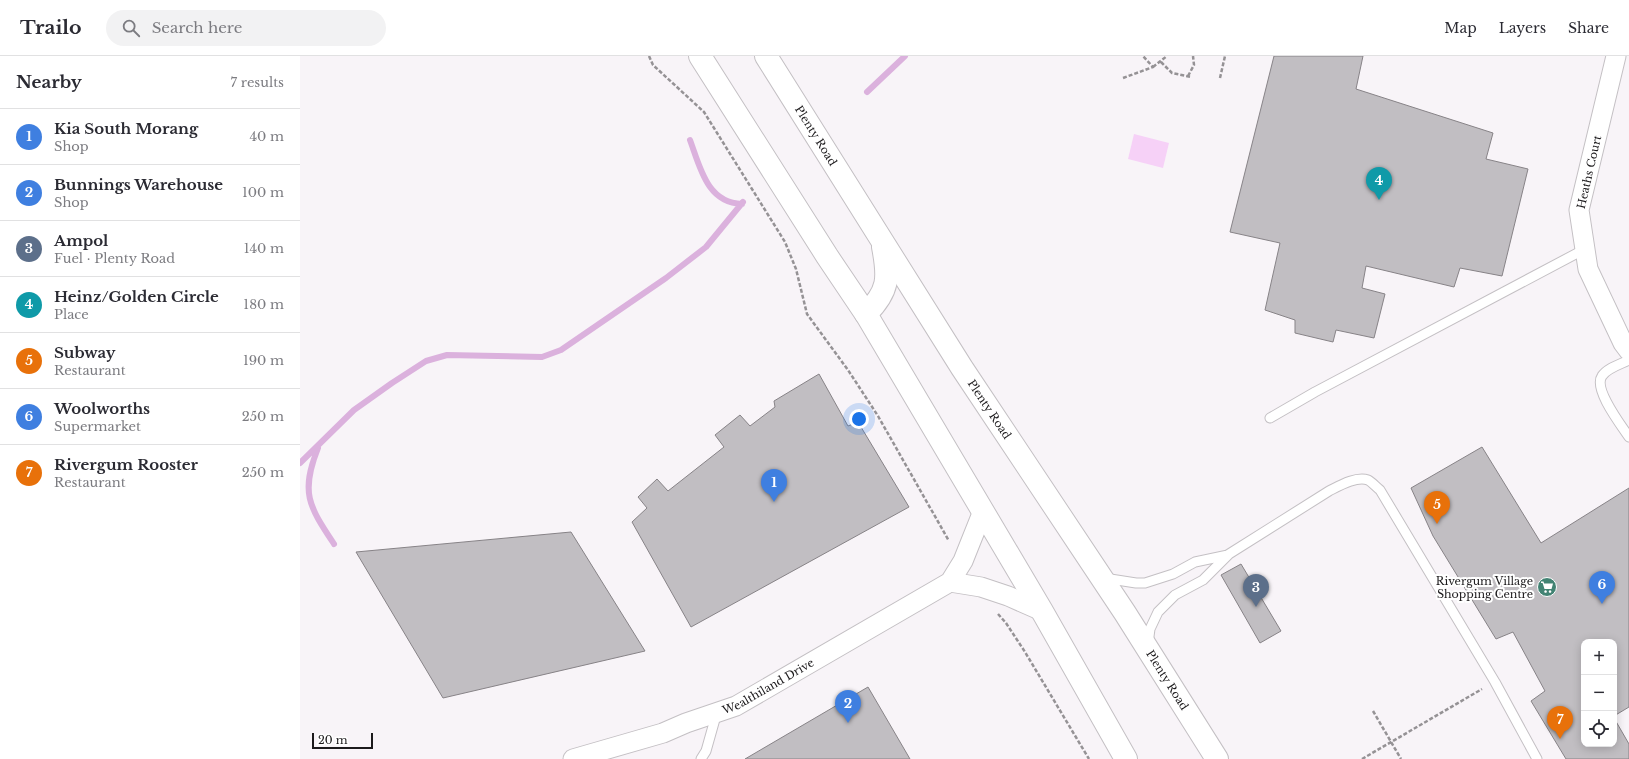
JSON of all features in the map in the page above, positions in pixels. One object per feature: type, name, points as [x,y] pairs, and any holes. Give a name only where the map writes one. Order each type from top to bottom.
[{"type":"highway","points":[[700,56],[866,314],[1042,611],[1126,759]]},
{"type":"highway","name":"Plenty Road","points":[[766,56],[962,368],[1125,613],[1217,759]]},
{"type":"highway","points":[[866,314],[880,298],[886,282],[886,269],[881,238]]},
{"type":"street","name":"Heaths Court","points":[[1616,56],[1579,210],[1588,269],[1623,343],[1629,351]]},
{"type":"street","name":"Wealthiland Drive","points":[[573,759],[663,733],[736,706],[950,582],[963,561],[982,511]]},
{"type":"street","points":[[950,582],[981,587],[1008,596],[1042,611]]},
{"type":"lane","points":[[1270,418],[1315,392],[1585,249]]},
{"type":"lane","points":[[1629,360],[1606,372],[1601,377],[1599,385],[1604,397],[1629,437]]},
{"type":"lane","points":[[1148,651],[1150,629],[1158,612],[1175,595],[1203,580],[1229,554],[1329,491],[1362,479],[1369,481],[1380,490],[1495,682],[1537,759]]},
{"type":"lane","points":[[1100,577],[1136,583],[1145,582],[1174,574],[1195,562],[1229,554]]},
{"type":"lane","points":[[701,759],[706,751],[717,712]]},
{"type":"path","points":[[649,56],[653,65],[704,112],[785,242],[796,270],[807,314],[848,370],[878,416],[951,545]]},
{"type":"path","points":[[1144,56],[1153,67]]},
{"type":"path","points":[[1123,78],[1153,67],[1167,56]]},
{"type":"path","points":[[1160,62],[1172,73],[1189,77],[1194,65],[1193,56]]},
{"type":"path","points":[[1220,78],[1225,56]]},
{"type":"path","points":[[996,612],[1025,652],[1089,759]]},
{"type":"path","points":[[1362,759],[1495,682]]},
{"type":"path","points":[[1373,711],[1401,759]]},
{"type":"shaded area","points":[[1134,134],[1169,143],[1163,168],[1128,159]]},
{"type":"building","points":[[1274,56],[1363,56],[1356,89],[1493,133],[1486,159],[1528,169],[1502,276],[1460,268],[1454,287],[1366,266],[1362,288],[1385,294],[1374,338],[1336,330],[1333,342],[1295,333],[1295,320],[1265,310],[1280,243],[1230,232]]},
{"type":"building","points":[[819,374],[848,426],[858,422],[909,507],[691,627],[632,522],[647,508],[638,497],[657,479],[668,491],[724,447],[715,435],[740,415],[750,426],[775,407],[774,401]]},
{"type":"building","name":"Rivergum Village Shopping Centre","points":[[1482,447],[1541,543],[1629,488],[1629,707],[1617,714],[1617,639],[1581,639],[1581,747],[1617,747],[1617,723],[1629,744],[1629,759],[1566,759],[1531,701],[1545,691],[1513,632],[1496,639],[1433,536],[1411,488]]},
{"type":"building","points":[[571,532],[645,651],[443,698],[356,552]]},
{"type":"building","points":[[1241,564],[1281,631],[1260,643],[1221,575]]},
{"type":"building","points":[[868,687],[910,759],[745,759]]},
{"type":"waterway","points":[[867,92],[905,56]]},
{"type":"waterway","points":[[690,140],[702,172],[713,190],[730,202],[742,204]]},
{"type":"waterway","points":[[300,463],[354,410],[426,361],[447,355],[542,357],[561,350],[666,278],[706,247],[743,202]]},
{"type":"waterway","points":[[318,448],[312,463],[309,477],[310,499],[318,519],[334,544]]},
{"type":"place","name":"Heinz/Golden Circle","points":[[1379,200]]},
{"type":"place","name":"Kia South Morang","points":[[774,502]]},
{"type":"place","name":"Subway","points":[[1437,524]]},
{"type":"place","name":"Rivergum Village Shopping Centre","points":[[1547,587]]},
{"type":"place","name":"Woolworths","points":[[1602,604]]},
{"type":"place","name":"Ampol","points":[[1256,607]]},
{"type":"place","name":"Bunnings Warehouse","points":[[848,723]]},
{"type":"place","name":"Rivergum Rooster","points":[[1560,739]]}]
